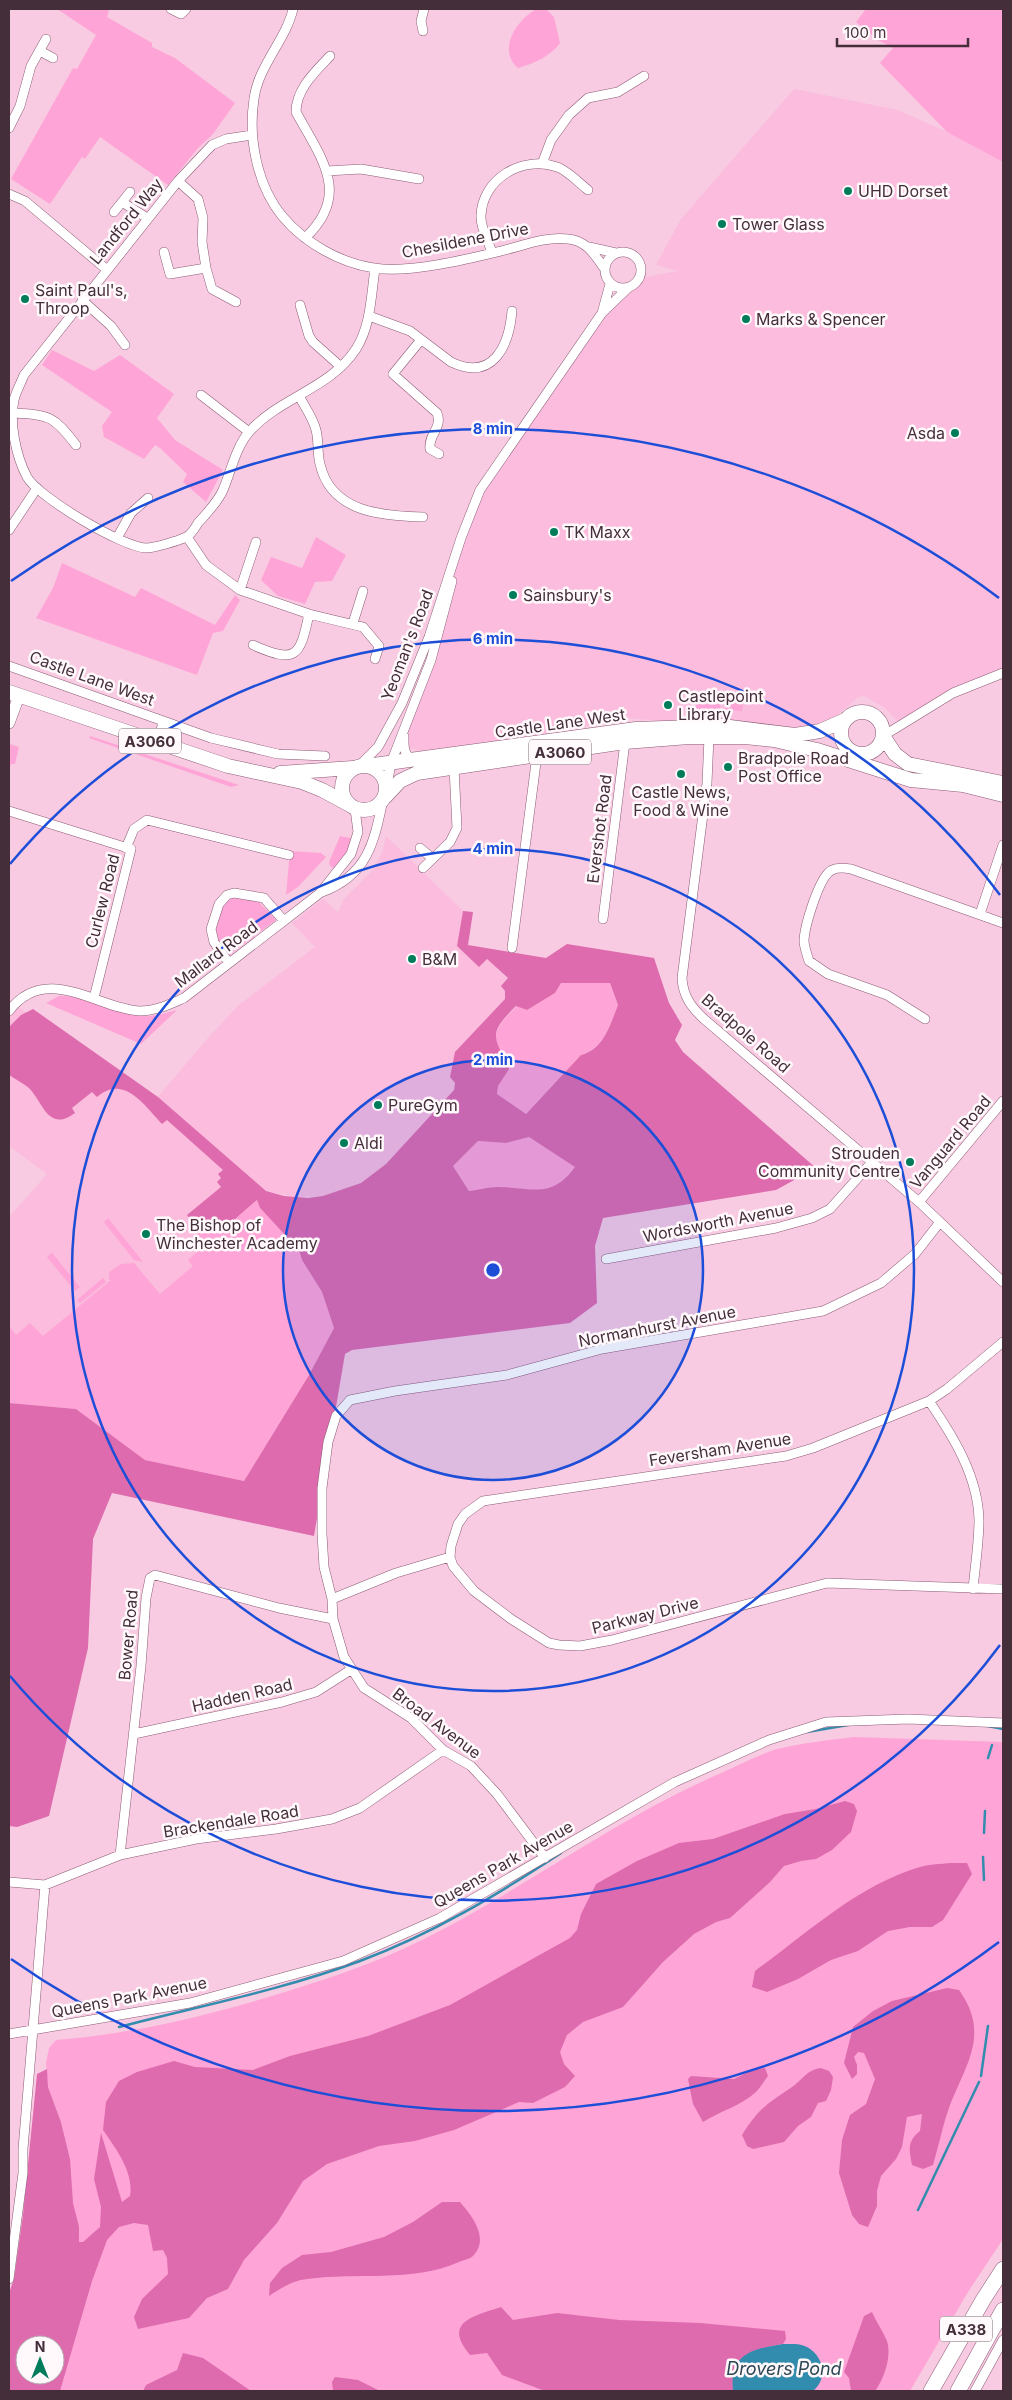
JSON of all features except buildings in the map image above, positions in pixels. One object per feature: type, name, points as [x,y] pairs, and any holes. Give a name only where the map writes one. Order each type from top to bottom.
[{"type":"highway","name":"A338","points":[[931,2391],[978,2308],[1003,2269]]},
{"type":"highway","name":"A338","points":[[958,2391],[1003,2310]]},
{"type":"main road","name":"Castle Lane West","points":[[14,694],[228,766],[317,787],[352,807]]},
{"type":"main road","points":[[875,770],[843,743],[841,737],[842,725],[845,720],[859,712],[872,715],[880,723],[883,736],[895,754],[908,764],[1003,783]]},
{"type":"main road","name":"Castle Lane West","points":[[265,774],[360,767],[636,729],[722,726],[811,734],[845,720]]},
{"type":"main road","points":[[855,753],[872,752],[881,742],[883,736]]},
{"type":"main road","name":"Castle Lane West","points":[[384,796],[400,781],[411,775],[625,742],[709,737],[774,740],[835,755],[875,770],[911,780],[963,785],[1003,795]]},
{"type":"main road","name":"Castle Lane West","points":[[835,755],[855,753]]},
{"type":"main road","points":[[360,767],[374,768],[384,778],[384,796],[374,808],[352,807],[344,799],[341,785],[348,772],[360,767]]},
{"type":"street","points":[[171,9],[181,14],[186,9]]},
{"type":"street","name":"Chesildene Drive","points":[[293,9],[254,96],[252,134],[258,162],[271,199],[280,213],[305,238],[335,256],[375,269],[404,268],[492,253],[550,239],[573,240],[589,247],[616,253]]},
{"type":"street","points":[[423,31],[421,21],[424,9]]},
{"type":"street","points":[[9,128],[20,106],[31,66],[46,39]]},
{"type":"street","points":[[40,51],[53,58]]},
{"type":"street","points":[[305,238],[319,225],[328,209],[331,190],[327,171],[296,112],[299,95],[330,56]]},
{"type":"street","points":[[542,164],[551,140],[569,115],[588,98],[618,92],[644,76]]},
{"type":"street","name":"Landford Way","points":[[187,537],[145,548],[95,528],[58,505],[28,478],[16,448],[12,413],[14,399],[24,375],[106,269],[178,181],[212,145],[226,139],[252,134]]},
{"type":"street","points":[[492,253],[480,218],[483,199],[495,181],[506,172],[522,166],[542,164],[558,167],[588,190]]},
{"type":"street","points":[[327,171],[361,170],[419,179]]},
{"type":"street","points":[[178,181],[198,199],[203,218],[202,242],[206,268],[212,288],[236,302]]},
{"type":"street","points":[[114,212],[130,192]]},
{"type":"street","points":[[9,194],[25,201],[106,269]]},
{"type":"street","points":[[122,202],[147,218]]},
{"type":"street","points":[[589,247],[604,268],[605,276],[610,284],[615,287],[628,288],[634,285],[640,278],[641,266],[631,254],[616,253],[608,259],[604,268]]},
{"type":"street","points":[[164,252],[170,274],[206,268]]},
{"type":"street","points":[[375,269],[369,316],[362,339],[333,375],[278,408],[249,432],[232,466],[222,492],[187,537],[206,565],[240,590],[309,614],[353,623],[369,632],[379,646],[375,659]]},
{"type":"street","name":"Yeoman's Road","points":[[602,313],[610,284]]},
{"type":"street","name":"Yeoman's Road","points":[[360,767],[378,747],[402,703],[429,636],[466,525],[480,490],[602,313],[628,288]]},
{"type":"street","points":[[82,300],[110,326],[126,345]]},
{"type":"street","points":[[300,305],[309,336],[341,367]]},
{"type":"street","points":[[369,316],[410,331],[420,341],[458,366],[474,367],[488,365],[498,356],[509,335],[512,311]]},
{"type":"street","points":[[420,341],[393,374],[437,413],[439,426],[429,444],[430,449],[439,454]]},
{"type":"street","points":[[201,394],[249,432]]},
{"type":"street","points":[[299,396],[316,430],[322,471],[329,484],[339,496],[347,503],[365,511],[386,515],[423,517]]},
{"type":"street","points":[[12,413],[46,415],[61,425],[76,445]]},
{"type":"street","points":[[9,530],[37,488]]},
{"type":"street","points":[[117,538],[131,512],[148,498]]},
{"type":"street","name":"Yeoman's Road","points":[[384,796],[392,763],[431,660],[466,525]]},
{"type":"street","points":[[240,590],[256,542]]},
{"type":"street","points":[[353,623],[363,591]]},
{"type":"street","points":[[253,645],[277,656],[292,654],[303,643],[309,614]]},
{"type":"street","name":"Castle Lane West","points":[[9,666],[211,738],[269,752],[325,756]]},
{"type":"street","points":[[883,736],[953,693],[1003,673]]},
{"type":"street","points":[[9,723],[14,694]]},
{"type":"street","name":"Castle Lane West","points":[[155,743],[164,722]]},
{"type":"street","points":[[404,733],[405,750],[409,758],[414,760]]},
{"type":"street","name":"Bradpole Road","points":[[709,737],[707,783],[682,978],[683,990],[692,1007],[919,1202],[1003,1282]]},
{"type":"street","name":"Evershot Road","points":[[603,919],[625,742]]},
{"type":"street","points":[[512,948],[537,755]]},
{"type":"street","points":[[423,868],[450,842],[457,828],[454,768]]},
{"type":"street","name":"Mallard Road","points":[[320,893],[332,888],[351,875],[364,861],[376,835],[384,796]]},
{"type":"street","name":"Mallard Road","points":[[9,1011],[14,1004],[29,994],[49,989],[76,991],[141,1011],[162,1008],[184,998],[320,893],[352,854],[358,832],[352,807]]},
{"type":"street","name":"Curlew Road","points":[[9,811],[131,850],[94,998]]},
{"type":"street","points":[[126,848],[134,829],[147,820],[289,855]]},
{"type":"street","points":[[980,914],[1003,845]]},
{"type":"street","points":[[420,848],[432,858]]},
{"type":"street","points":[[925,1019],[887,995],[828,974],[809,961],[804,941],[806,925],[824,878],[833,869],[851,870],[1003,923]]},
{"type":"street","points":[[229,963],[214,942],[211,933],[219,904],[227,895],[234,893],[264,898],[284,921]]},
{"type":"street","name":"Vanguard Road","points":[[919,1202],[1003,1100]]},
{"type":"street","name":"Wordsworth Avenue","points":[[606,1259],[776,1228],[812,1218],[830,1209],[872,1162]]},
{"type":"street","name":"Normanhurst Avenue","points":[[350,1400],[395,1390],[507,1375],[602,1349],[823,1311],[881,1283],[915,1254],[940,1222]]},
{"type":"street","name":"Feversham Avenue","points":[[450,1557],[453,1538],[458,1524],[465,1514],[482,1501],[786,1456],[813,1448],[929,1401],[947,1389],[1003,1342]]},
{"type":"street","name":"Broad Avenue","points":[[350,1400],[336,1416],[328,1442],[322,1488],[324,1567],[332,1599],[333,1619],[344,1657],[364,1688],[411,1718],[443,1750],[471,1766],[497,1794],[545,1858]]},
{"type":"street","points":[[929,1401],[952,1435],[973,1482],[979,1520],[973,1589]]},
{"type":"street","points":[[332,1599],[396,1573],[450,1557]]},
{"type":"street","name":"Parkway Drive","points":[[450,1557],[453,1566],[464,1582],[511,1619],[549,1643],[570,1646],[612,1640],[827,1583],[1003,1589]]},
{"type":"street","name":"Bower Road","points":[[120,1855],[134,1734],[146,1598],[148,1582],[152,1576],[279,1608],[333,1619]]},
{"type":"street","name":"Hadden Road","points":[[134,1734],[282,1702],[316,1692],[352,1669]]},
{"type":"street","name":"Queens Park Avenue","points":[[9,2034],[190,2003],[343,1961],[440,1918],[675,1782],[769,1740],[826,1722],[908,1718],[1003,1723]]},
{"type":"street","name":"Brackendale Road","points":[[9,1882],[45,1884],[120,1855],[196,1839],[276,1829],[332,1819],[360,1808],[443,1750]]},
{"type":"street","points":[[9,2279],[23,2173],[32,2030],[45,1884]]},
{"type":"street","points":[[975,2391],[1003,2340]]},
{"type":"shaded area","points":[[57,9],[107,9],[109,11],[107,17],[152,43],[152,47],[175,58],[235,103],[213,134],[198,148],[168,185],[100,137],[85,159],[82,157],[50,204],[11,179],[73,68],[77,69],[96,35]]},
{"type":"shaded area","points":[[536,9],[546,9],[554,17],[560,43],[552,52],[541,59],[518,68],[512,61],[509,45],[516,28]]},
{"type":"shaded area","points":[[866,9],[1003,9],[1003,162],[947,132],[880,63],[893,48],[878,40],[856,22]]},
{"type":"shaded area","points":[[794,89],[898,110],[947,132],[1003,162],[1003,674],[953,693],[901,725],[885,708],[864,696],[859,697],[831,720],[818,726],[795,730],[736,721],[658,721],[627,718],[619,713],[597,717],[591,724],[570,731],[422,752],[412,748],[408,752],[404,733],[439,633],[467,525],[480,490],[602,313],[640,278],[678,271],[656,265],[681,219]]},
{"type":"shaded area","points":[[52,350],[94,371],[120,355],[174,394],[157,418],[175,440],[223,470],[206,502],[183,482],[187,474],[160,448],[155,445],[144,459],[104,437],[102,426],[112,412],[42,365]]},
{"type":"shaded area","points":[[316,537],[346,555],[332,581],[315,582],[305,604],[278,596],[261,580],[271,557],[302,568]]},
{"type":"shaded area","points":[[62,563],[135,597],[141,588],[215,625],[235,595],[240,600],[223,631],[213,633],[197,675],[36,618],[53,588]]},
{"type":"shaded area","points":[[709,691],[720,693],[720,710],[696,709],[696,696],[709,696]]},
{"type":"shaded area","points":[[724,702],[743,703],[742,711],[724,710]]},
{"type":"shaded area","points":[[90,736],[239,785],[231,787],[89,738]]},
{"type":"shaded area","points":[[10,744],[19,747],[15,764],[11,764],[9,770]]},
{"type":"shaded area","points":[[340,836],[351,838],[350,849],[335,869],[330,866],[329,862]]},
{"type":"shaded area","points":[[386,836],[463,911],[457,947],[487,959],[508,979],[505,999],[455,1052],[454,1090],[386,1164],[361,1183],[323,1196],[296,1197],[266,1191],[158,1097],[207,1039],[239,1005],[315,947],[292,923],[323,899],[338,912],[344,899],[374,869],[383,850]]},
{"type":"shaded area","points":[[290,851],[321,853],[326,857],[298,887],[286,895]]},
{"type":"shaded area","points":[[232,898],[258,901],[276,920],[229,955],[218,941],[216,928],[220,910]]},
{"type":"shaded area","points":[[463,911],[473,912],[468,945],[546,958],[567,944],[654,958],[669,1003],[682,1025],[675,1040],[683,1052],[816,1168],[776,1190],[603,1218],[595,1246],[597,1303],[570,1323],[352,1350],[345,1354],[314,1536],[112,1493],[93,1539],[88,1648],[49,1816],[17,1827],[9,1826],[9,1403],[76,1409],[145,1460],[244,1481],[309,1375],[334,1328],[322,1292],[302,1260],[299,1250],[260,1208],[257,1200],[219,1233],[200,1231],[187,1215],[221,1187],[217,1182],[221,1178],[218,1174],[223,1170],[167,1120],[162,1124],[141,1101],[125,1090],[107,1091],[97,1097],[92,1092],[72,1108],[75,1113],[58,1120],[52,1118],[29,1088],[9,1075],[9,1027],[21,1015],[33,1009],[158,1097],[266,1191],[284,1196],[308,1198],[323,1196],[361,1183],[386,1164],[454,1090],[455,1083],[450,1077],[455,1052],[505,999],[505,991],[501,986],[508,978],[487,959],[479,967],[457,946]],"holes":[[[561,983],[610,983],[618,1005],[601,1042],[589,1052],[581,1055],[526,1114],[497,1094],[498,1086],[509,1069],[499,1049],[496,1035],[497,1029],[516,1006],[527,1010],[555,993]],[[529,1137],[575,1167],[558,1184],[540,1189],[490,1187],[469,1191],[453,1166],[478,1141],[506,1143]]]},
{"type":"shaded area","points":[[561,983],[610,983],[618,1005],[609,1028],[601,1041],[589,1052],[581,1055],[526,1114],[497,1094],[498,1086],[506,1071],[496,1036],[501,1023],[517,1006],[527,1010],[555,993]]},
{"type":"shaded area","points":[[59,996],[80,998],[131,1015],[146,1016],[177,1010],[141,1044],[46,1003]]},
{"type":"shaded area","points":[[14,1004],[127,1084],[257,1200],[76,1409],[9,1403],[9,1217],[47,1174],[9,1146],[9,1011]]},
{"type":"shaded area","points":[[529,1137],[576,1167],[559,1186],[531,1191],[496,1187],[469,1191],[453,1166],[478,1141],[506,1143]]},
{"type":"shaded area","points":[[257,1200],[260,1208],[299,1250],[302,1260],[322,1292],[334,1328],[309,1375],[244,1481],[145,1460],[76,1409],[9,1403],[9,1326],[16,1335],[30,1323],[43,1336],[111,1280],[109,1279],[109,1272],[121,1264],[134,1263],[160,1294],[193,1266],[188,1260],[204,1246],[195,1235],[200,1231],[220,1233]]},
{"type":"shaded area","points":[[108,1218],[143,1262],[134,1260],[104,1222]]},
{"type":"shaded area","points":[[52,1253],[80,1287],[75,1291],[47,1257]]},
{"type":"shaded area","points":[[103,1278],[106,1282],[80,1303],[77,1300]]},
{"type":"shaded area","points":[[854,1737],[1003,1742],[1003,2239],[968,2292],[910,2391],[9,2391],[9,2331],[70,2159],[61,2122],[48,2087],[46,2063],[49,2048],[56,2040],[114,2033],[200,2016],[285,1992],[357,1968],[426,1938],[463,1918],[645,1811],[683,1791],[763,1754],[806,1743]]},
{"type":"shaded area","points":[[845,1801],[854,1804],[857,1811],[851,1832],[832,1850],[816,1859],[784,1866],[770,1882],[730,1918],[716,1922],[694,1934],[663,1962],[623,2007],[583,2022],[567,2035],[560,2052],[564,2064],[575,2076],[565,2087],[533,2103],[519,2102],[454,2130],[415,2141],[379,2146],[327,2164],[303,2181],[277,2223],[244,2260],[228,2289],[207,2298],[189,2318],[138,2329],[134,2317],[142,2299],[168,2274],[167,2258],[163,2250],[153,2251],[148,2225],[134,2223],[119,2227],[107,2240],[92,2281],[65,2374],[65,2335],[15,2335],[15,2385],[62,2385],[60,2391],[9,2391],[9,2293],[14,2279],[23,2215],[37,2074],[47,2069],[48,2087],[61,2122],[70,2159],[73,2203],[79,2227],[79,2242],[83,2242],[100,2227],[101,2207],[94,2179],[101,2133],[122,2202],[130,2196],[131,2187],[127,2170],[103,2130],[106,2102],[119,2081],[137,2072],[174,2061],[195,2067],[253,2070],[290,2056],[368,2036],[450,2005],[570,1938],[577,1930],[581,1914],[596,1884],[637,1861],[679,1843],[713,1839],[785,1814],[816,1809]]},
{"type":"shaded area","points":[[967,1863],[972,1874],[943,1920],[932,1927],[910,1927],[888,1931],[858,1951],[831,1960],[798,1979],[767,1992],[752,1987],[755,1971],[854,1898],[897,1875],[924,1866]]},
{"type":"shaded area","points":[[947,1988],[959,1990],[973,2020],[974,2034],[968,2061],[950,2105],[933,2165],[923,2169],[912,2165],[910,2146],[913,2138],[920,2131],[922,2114],[907,2117],[902,2147],[896,2159],[881,2176],[877,2191],[877,2206],[868,2227],[859,2224],[852,2215],[839,2173],[842,2140],[850,2115],[866,2104],[875,2079],[864,2053],[858,2052],[854,2057],[857,2065],[857,2074],[852,2079],[844,2063],[853,2027],[873,2011],[892,2001]]},
{"type":"shaded area","points":[[765,2068],[768,2076],[756,2092],[744,2101],[703,2122],[693,2104],[688,2079],[691,2076],[734,2079],[754,2069]]},
{"type":"shaded area","points":[[821,2068],[829,2071],[833,2077],[831,2090],[826,2101],[818,2103],[811,2117],[798,2126],[784,2142],[753,2149],[747,2146],[742,2135],[758,2113],[809,2073]]},
{"type":"shaded area","points":[[442,2202],[460,2202],[474,2220],[480,2235],[480,2242],[478,2249],[470,2258],[422,2273],[326,2277],[302,2280],[288,2285],[269,2296],[270,2283],[282,2268],[302,2255],[331,2252],[384,2237],[413,2222]]},
{"type":"shaded area","points":[[501,2307],[513,2320],[557,2313],[619,2320],[700,2323],[785,2331],[786,2339],[783,2344],[746,2356],[735,2370],[733,2391],[545,2391],[502,2375],[487,2353],[470,2355],[462,2344],[459,2335],[460,2328],[465,2322],[472,2317]]},
{"type":"shaded area","points":[[872,2312],[887,2341],[888,2360],[875,2391],[851,2391],[849,2378],[844,2372],[864,2316]]},
{"type":"shaded area","points":[[183,2353],[203,2358],[251,2391],[143,2391],[146,2385],[177,2370]]},
{"type":"shaded area","points":[[335,2377],[358,2380],[380,2391],[333,2391],[332,2382]]},
{"type":"water","name":"Drovers Pond","points":[[783,2344],[804,2346],[813,2351],[817,2356],[822,2368],[822,2374],[818,2386],[813,2391],[733,2391],[735,2369],[739,2361],[753,2351]]},
{"type":"waterway","points":[[807,1732],[848,1725]]},
{"type":"waterway","points":[[988,1726],[1003,1729]]},
{"type":"waterway","points":[[988,1758],[992,1745]]},
{"type":"waterway","points":[[984,1833],[985,1811]]},
{"type":"waterway","points":[[119,2027],[301,1981],[360,1961],[413,1939],[464,1913],[561,1853]]},
{"type":"waterway","points":[[983,1857],[984,1880]]},
{"type":"waterway","points":[[981,2076],[988,2026]]},
{"type":"waterway","points":[[918,2210],[979,2082]]},
{"type":"place","name":"UHD Dorset","points":[[848,191]]},
{"type":"place","name":"Tower Glass","points":[[722,224]]},
{"type":"place","name":"Saint Paul's, Throop","points":[[25,299]]},
{"type":"place","name":"Marks & Spencer","points":[[746,319]]},
{"type":"place","name":"Asda","points":[[955,433]]},
{"type":"place","name":"TK Maxx","points":[[554,532]]},
{"type":"place","name":"Sainsbury's","points":[[513,595]]},
{"type":"place","name":"Castlepoint Library","points":[[668,705]]},
{"type":"place","name":"Bradpole Road Post Office","points":[[728,767]]},
{"type":"place","name":"Castle News, Food & Wine","points":[[681,774]]},
{"type":"place","name":"B&M","points":[[412,959]]},
{"type":"place","name":"PureGym","points":[[378,1105]]},
{"type":"place","name":"Aldi","points":[[344,1143]]},
{"type":"place","name":"Strouden Community Centre","points":[[910,1162]]},
{"type":"place","name":"The Bishop of Winchester Academy","points":[[146,1234]]}]
